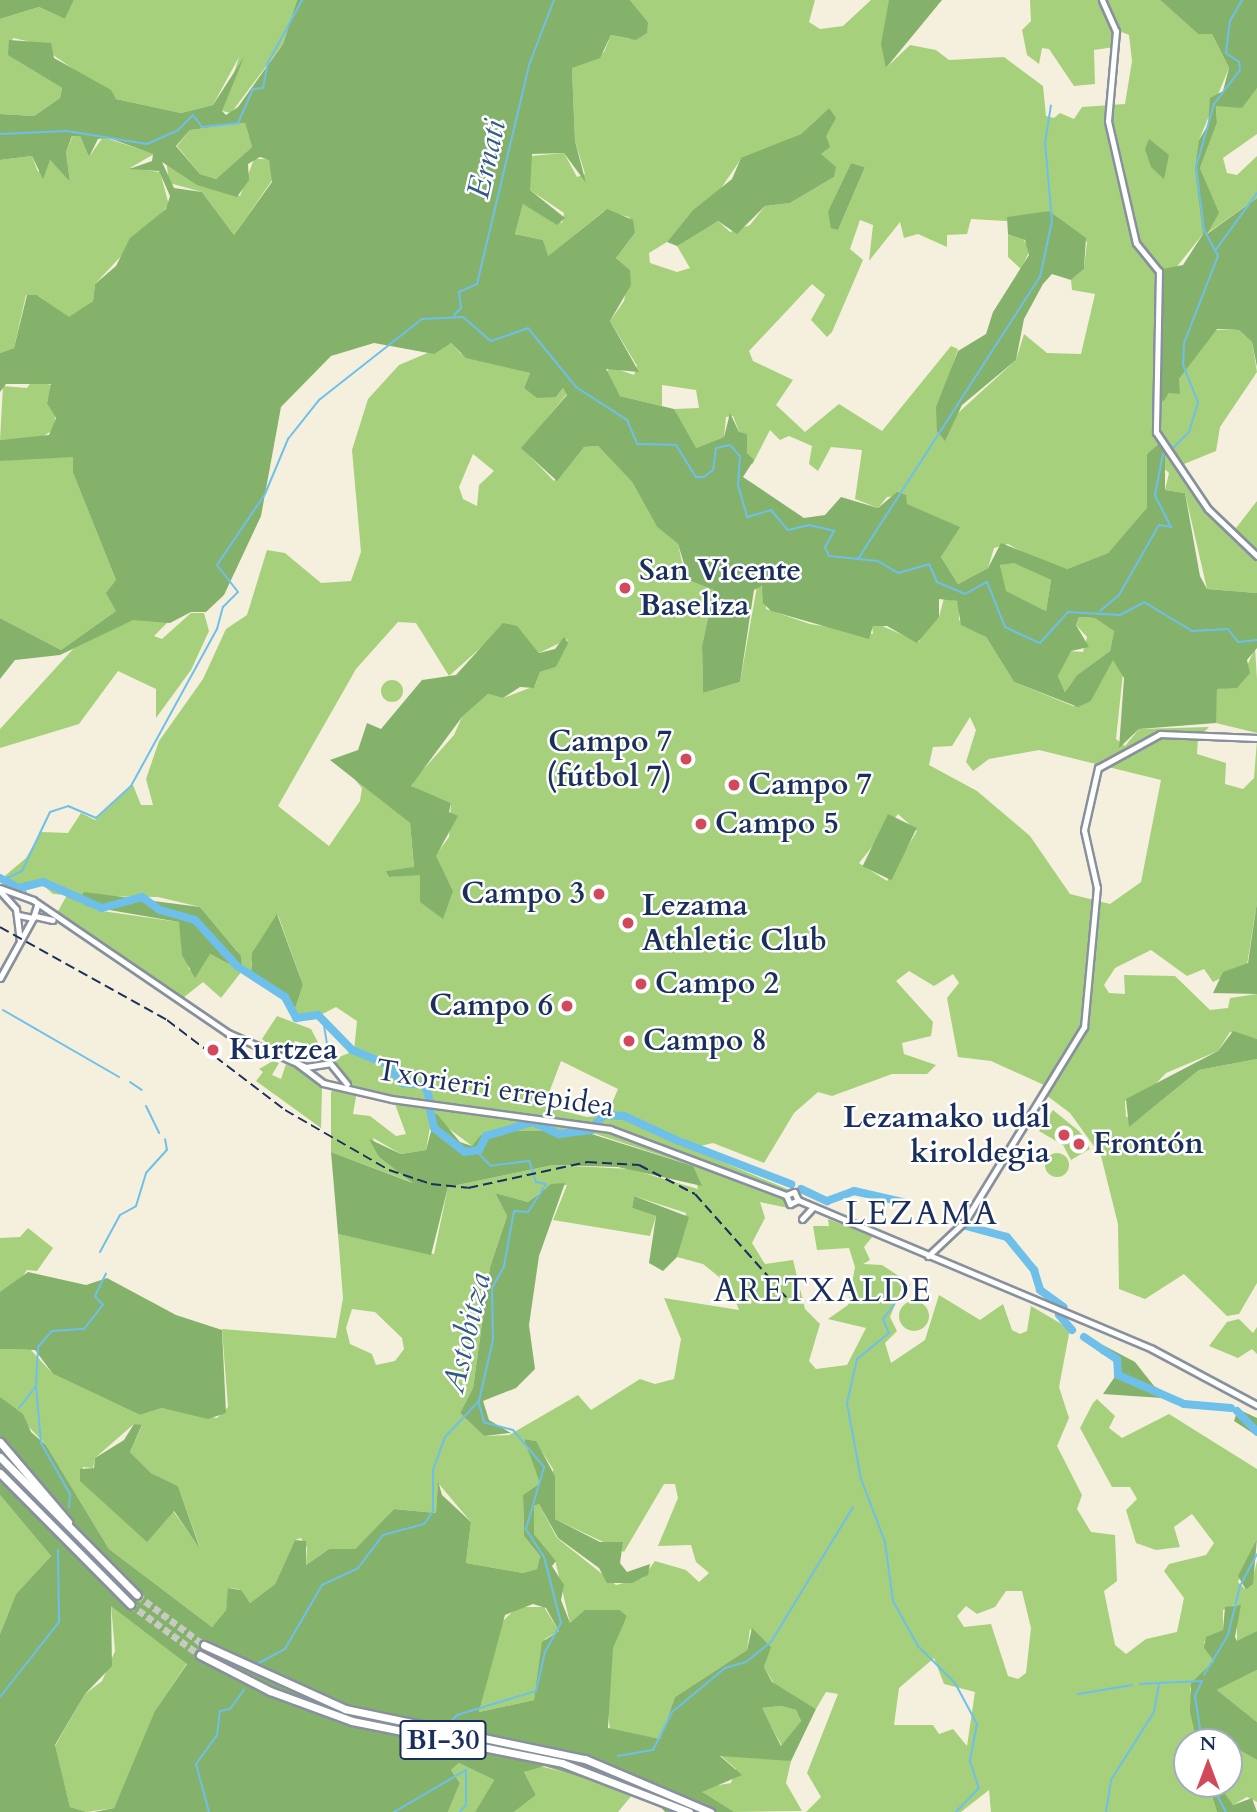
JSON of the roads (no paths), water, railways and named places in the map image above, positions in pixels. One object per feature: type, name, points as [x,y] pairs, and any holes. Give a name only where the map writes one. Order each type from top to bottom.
[{"type":"highway","points":[[0,1442],[107,1568]]},
{"type":"highway","points":[[0,1457],[107,1568],[137,1595]]},
{"type":"highway","points":[[0,1473],[130,1604]]},
{"type":"highway","name":"BI-30","points":[[204,1645],[345,1709],[585,1759],[710,1812]]},
{"type":"highway","name":"BI-30","points":[[200,1655],[318,1710],[562,1763],[690,1812]]},
{"type":"street","points":[[1102,0],[1116,31],[1108,121],[1136,243],[1159,271],[1156,432],[1208,509],[1257,556]]},
{"type":"street","points":[[928,1256],[965,1221],[1084,1027],[1097,888],[1084,830],[1098,768],[1160,734],[1257,738]]},
{"type":"street","name":"Txorierri errepidea","points":[[0,889],[37,906],[228,1033],[298,1064],[316,1076],[407,1102],[601,1127],[786,1195],[794,1192],[798,1200],[814,1207]]},
{"type":"street","name":"Txorierri errepidea","points":[[0,889],[17,912],[66,926]]},
{"type":"street","points":[[20,942],[17,912],[23,899]]},
{"type":"street","points":[[0,978],[34,917],[37,906]]},
{"type":"street","name":"Txorierri errepidea","points":[[298,1064],[333,1065],[337,1074],[353,1087]]},
{"type":"street","points":[[316,1076],[320,1064]]},
{"type":"street","name":"Txorierri errepidea","points":[[332,1082],[337,1074]]},
{"type":"street","points":[[802,1219],[814,1207],[1108,1330],[1257,1405]]},
{"type":"waterway","points":[[0,134],[67,131],[147,144],[178,130],[193,115],[202,127],[238,123],[253,89],[263,88],[268,63],[302,0]]},
{"type":"waterway","name":"Ernati","points":[[454,315],[461,308],[459,292],[477,284],[529,65],[554,0]]},
{"type":"waterway","points":[[1173,448],[1189,432],[1198,402],[1183,365],[1184,343],[1218,256],[1204,230],[1196,167],[1214,104],[1240,70],[1239,62],[1226,53],[1230,21],[1242,0]]},
{"type":"waterway","points":[[858,559],[1040,277],[1052,221],[1045,143],[1051,105]]},
{"type":"waterway","points":[[1215,251],[1257,193]]},
{"type":"waterway","points":[[5,879],[22,871],[50,812],[68,806],[96,818],[131,786],[217,629],[223,607],[238,592],[217,565],[265,494],[288,439],[319,400],[422,319],[463,317],[491,341],[528,328],[576,387],[627,420],[637,444],[676,445],[696,477],[704,477],[713,470],[716,448],[730,445],[740,456],[738,485],[747,517],[771,510],[788,530],[809,525],[834,531],[825,547],[829,556],[878,561],[898,573],[929,564],[937,582],[965,594],[987,582],[1005,627],[1040,643],[1068,612],[1120,615],[1144,602],[1192,631],[1228,629],[1238,642],[1257,640]]},
{"type":"waterway","points":[[1100,611],[1119,595],[1159,525],[1171,527],[1155,495],[1163,454]]},
{"type":"waterway","points":[[0,878],[19,888],[43,882],[102,908],[142,897],[160,910],[195,920],[237,966],[285,997],[296,1018],[318,1015],[352,1050],[387,1064],[402,1083],[425,1085],[429,1098]]},
{"type":"waterway","points":[[23,886],[26,893]]},
{"type":"waterway","points":[[3,1010],[119,1077]]},
{"type":"waterway","points":[[323,1019],[327,1044]]},
{"type":"waterway","points":[[130,1082],[142,1090]]},
{"type":"waterway","points":[[146,1106],[159,1133]]},
{"type":"waterway","points":[[430,1110],[434,1128],[465,1152],[479,1150],[486,1136],[533,1122],[559,1134],[592,1130]]},
{"type":"waterway","points":[[597,1122],[604,1115],[624,1116],[678,1141]]},
{"type":"waterway","points":[[100,1252],[120,1215],[136,1206],[146,1173],[167,1150],[165,1139]]},
{"type":"waterway","points":[[684,1143],[791,1184]]},
{"type":"waterway","name":"Astobitza","points":[[257,1664],[285,1649],[322,1585],[358,1568],[383,1535],[424,1524],[433,1511],[433,1470],[445,1437],[479,1401],[493,1340],[492,1288],[504,1266],[514,1211],[528,1212],[546,1184],[536,1182],[529,1161],[491,1166],[476,1151]]},
{"type":"waterway","points":[[801,1189],[827,1201],[854,1191],[907,1203]]},
{"type":"waterway","points":[[966,1226],[1007,1237],[1034,1270],[1040,1290],[1063,1307]]},
{"type":"waterway","points":[[19,1408],[36,1386],[38,1347],[52,1331],[84,1329],[103,1305],[95,1296],[106,1273]]},
{"type":"waterway","points":[[909,1285],[883,1319],[889,1333],[857,1359],[847,1403],[861,1479],[885,1542],[893,1601],[918,1646],[955,1683],[977,1724],[970,1761],[979,1788],[956,1812]]},
{"type":"waterway","points":[[1059,1315],[1072,1330]]},
{"type":"waterway","points":[[1084,1337],[1117,1359],[1118,1375],[1184,1404],[1231,1408]]},
{"type":"waterway","points":[[36,1386],[41,1443],[70,1494],[69,1507]]},
{"type":"waterway","points":[[447,1726],[457,1715],[536,1691],[545,1652],[561,1623],[544,1557],[526,1529],[544,1467],[513,1430],[484,1422],[479,1403]]},
{"type":"waterway","points":[[1237,1411],[1257,1432]]},
{"type":"waterway","points":[[618,1756],[653,1750],[672,1712],[725,1668],[746,1662],[771,1642],[853,1507]]},
{"type":"waterway","points":[[0,1697],[59,1622],[58,1550]]},
{"type":"waterway","points":[[1204,1675],[1228,1635],[1240,1586],[1257,1554]]},
{"type":"waterway","points":[[1200,1728],[1195,1696],[1202,1681]]},
{"type":"waterway","points":[[1106,1812],[1111,1780],[1154,1712],[1159,1683],[1202,1681]]},
{"type":"waterway","points":[[1140,1684],[1159,1683]]},
{"type":"waterway","points":[[1078,1694],[1132,1685]]},
{"type":"waterway","name":"Astobitza","points":[[209,1812],[196,1764],[217,1735],[220,1711],[230,1709],[244,1690]]},
{"type":"waterway","points":[[394,1812],[466,1770],[466,1805],[460,1812]]},
{"type":"waterway","points":[[1218,1798],[1226,1812]]},
{"type":"tunnel","points":[[137,1595],[204,1645]]},
{"type":"tunnel","points":[[130,1604],[200,1655]]},
{"type":"railway","points":[[0,927],[167,1020],[285,1110],[389,1170],[431,1184],[468,1188],[587,1162],[639,1165],[695,1194],[773,1282]]},
{"type":"railway","points":[[782,1293],[786,1297]]},
{"type":"place","name":"San Vicente Baseliza","points":[[625,588]]},
{"type":"place","name":"Campo 7 (fútbol 7)","points":[[686,759]]},
{"type":"place","name":"Campo 7","points":[[734,785]]},
{"type":"place","name":"Campo 5","points":[[701,824]]},
{"type":"place","name":"Campo 3","points":[[599,894]]},
{"type":"place","name":"Lezama Athletic Club","points":[[628,923]]},
{"type":"place","name":"Campo 2","points":[[641,984]]},
{"type":"place","name":"Campo 6","points":[[567,1006]]},
{"type":"place","name":"Campo 8","points":[[629,1041]]},
{"type":"place","name":"Kurtzea","points":[[213,1050]]},
{"type":"place","name":"Lezamako udal kiroldegia","points":[[1064,1135]]},
{"type":"place","name":"Frontón","points":[[1079,1144]]},
{"type":"district","name":"LEZAMA","points":[[922,1214]]},
{"type":"district","name":"ARETXALDE","points":[[823,1291]]}]
